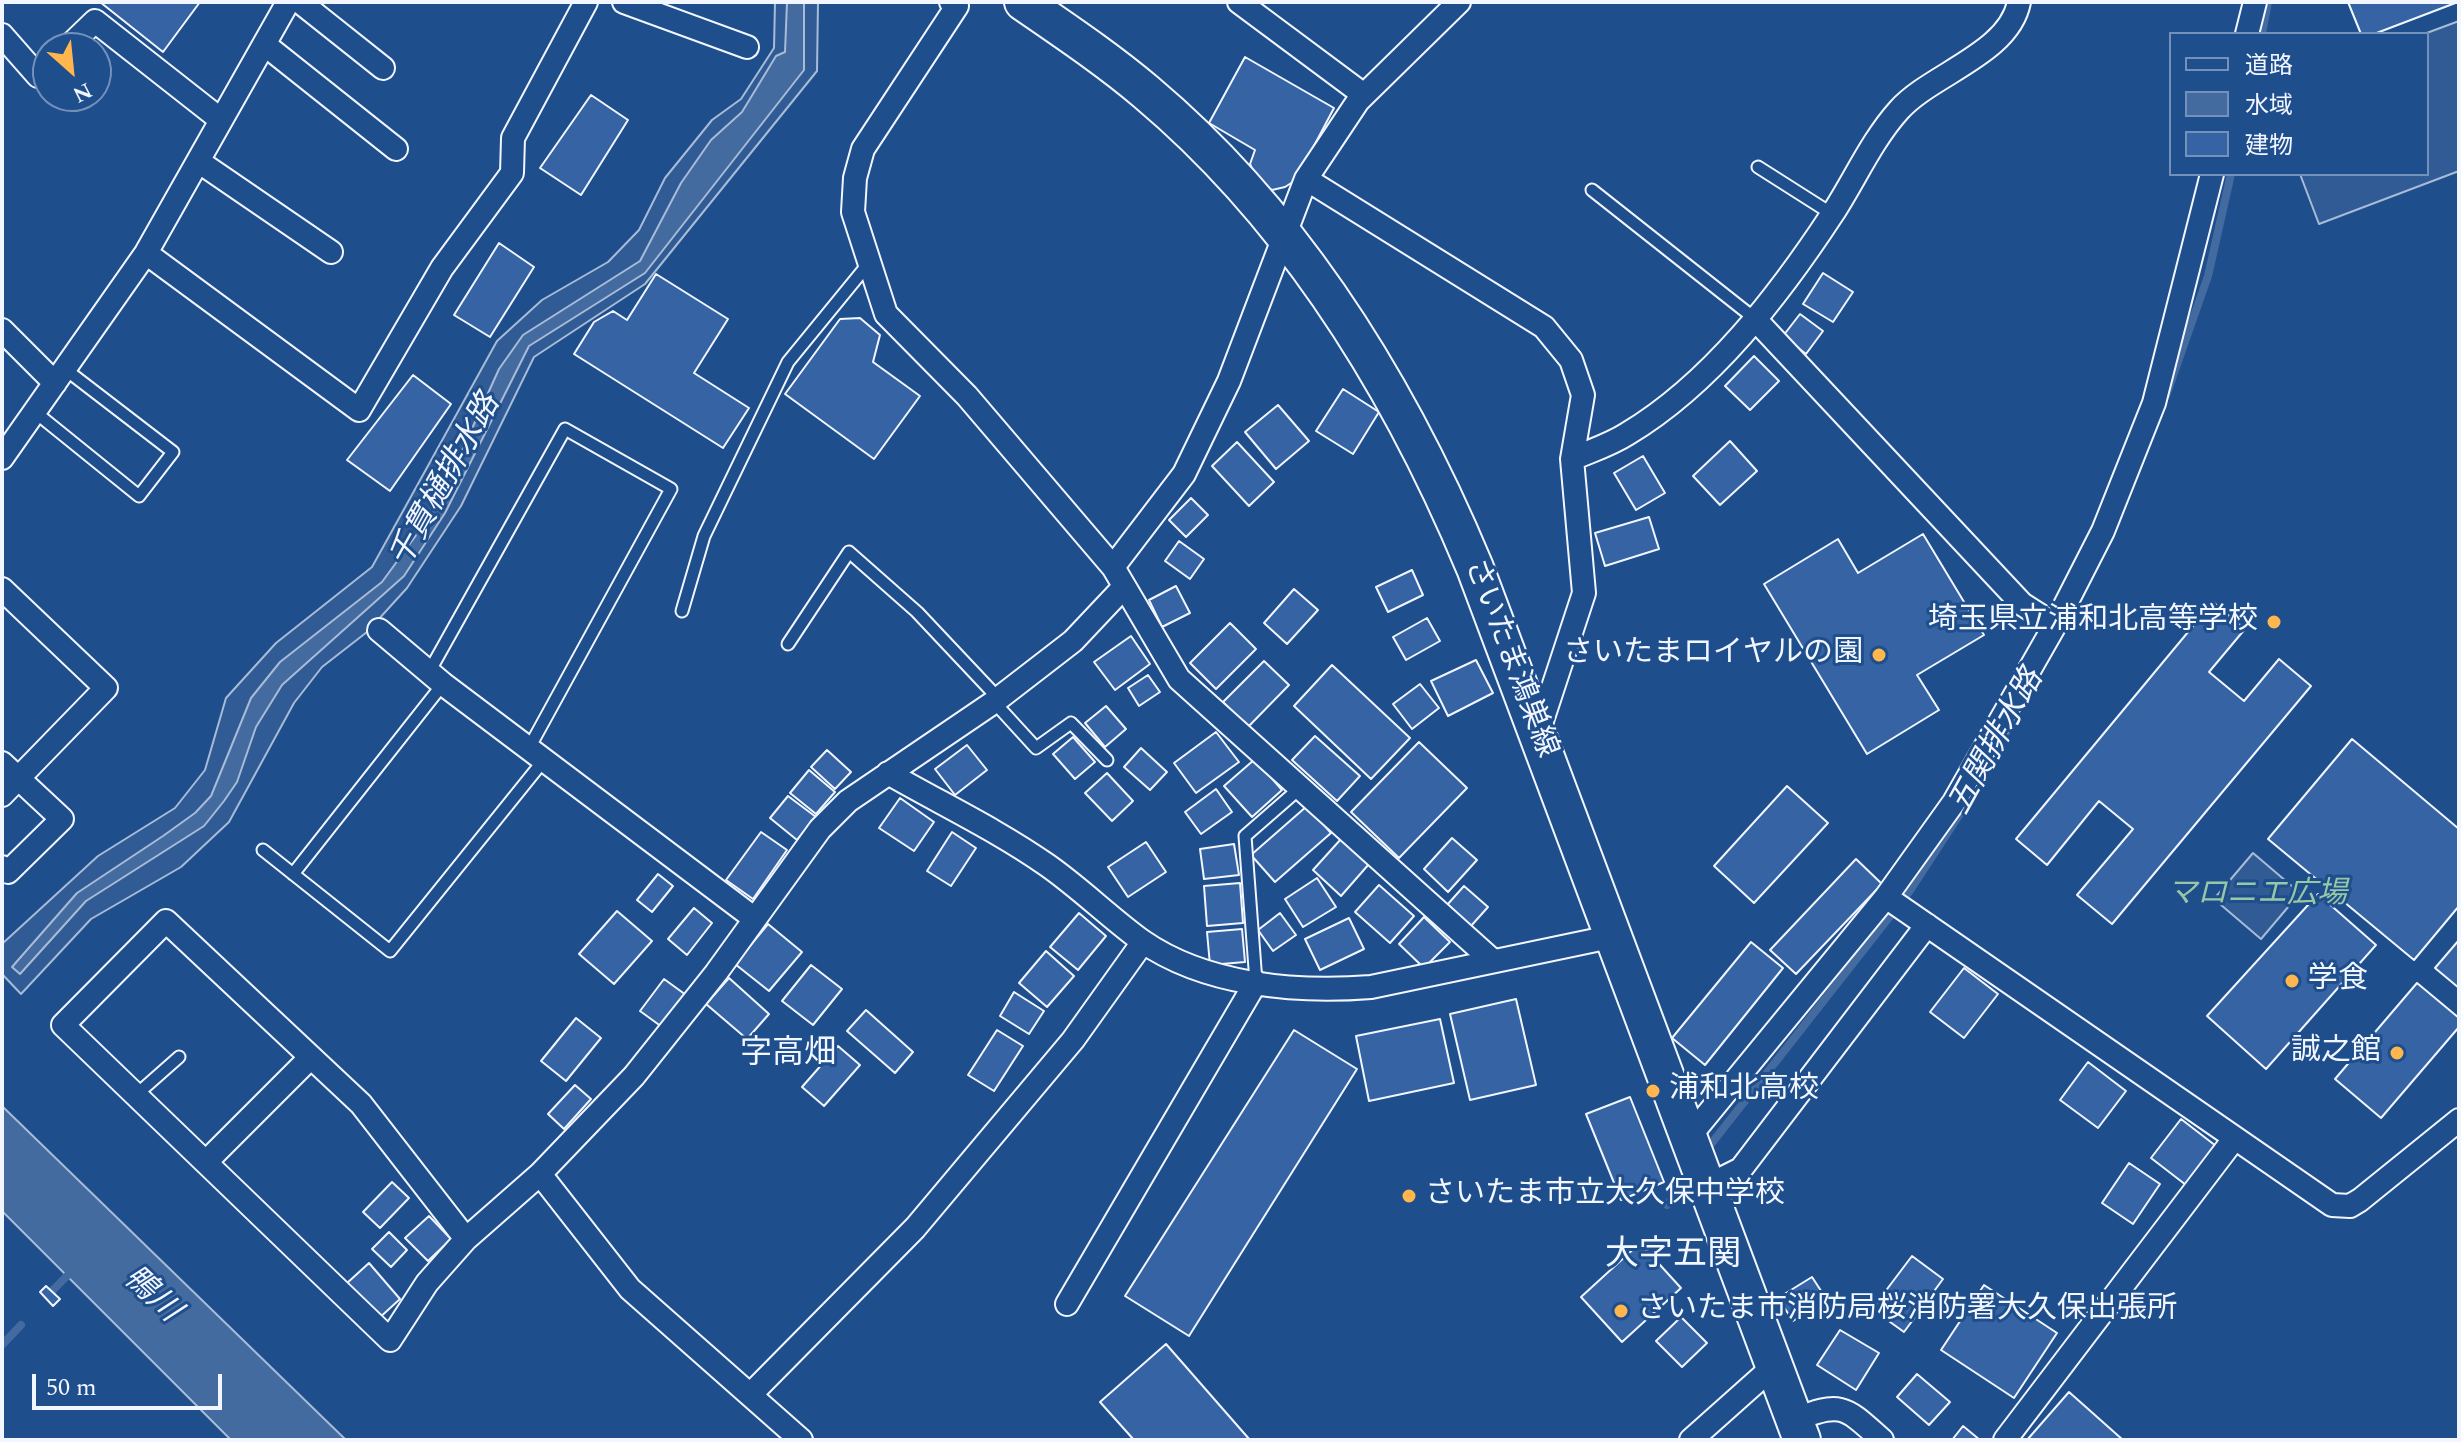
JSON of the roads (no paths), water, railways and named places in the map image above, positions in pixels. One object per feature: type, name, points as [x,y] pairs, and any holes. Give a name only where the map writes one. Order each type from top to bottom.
[{"type":"main road","name":"さいたま鴻巣線","points":[[1023,2],[1148,94],[1285,237],[1362,343],[1438,479],[1615,936],[1799,1430]]},
{"type":"street","points":[[2,458],[146,253],[288,2]]},
{"type":"street","points":[[300,2],[383,68]]},
{"type":"street","points":[[146,253],[359,410],[442,268],[512,173],[513,138],[586,2]]},
{"type":"street","points":[[624,2],[747,47]]},
{"type":"street","points":[[687,25],[691,2]]},
{"type":"street","points":[[951,2],[957,6],[863,149],[855,178],[853,212],[886,314],[967,396],[1113,567],[1179,679],[1493,961]]},
{"type":"street","points":[[1239,2],[1364,95]]},
{"type":"street","points":[[1113,567],[1184,474],[1229,381],[1306,179],[1364,95],[1459,2]]},
{"type":"street","points":[[1572,459],[1625,436],[1701,380],[1754,318],[1832,214],[1902,107],[1990,44],[2008,25],[2019,2]]},
{"type":"street","points":[[2248,32],[2255,2]]},
{"type":"street","points":[[84,32],[95,21],[109,32]]},
{"type":"street","points":[[112,34],[221,120]]},
{"type":"street","points":[[2,35],[32,69]]},
{"type":"street","points":[[264,44],[396,149]]},
{"type":"street","points":[[198,161],[331,252]]},
{"type":"street","points":[[1927,925],[1741,1169],[1698,1161],[1954,802],[2055,625],[2103,531],[2154,403],[2211,176]]},
{"type":"street","points":[[1306,179],[1544,327],[1571,360],[1583,395],[1572,459],[1584,593],[1538,735]]},
{"type":"street","points":[[1754,318],[2022,604],[2055,625]]},
{"type":"street","points":[[2,330],[60,376]]},
{"type":"street","points":[[466,1239],[361,1104],[166,921],[63,1025],[390,1340],[427,1283],[466,1239],[540,1174],[634,1076],[820,829],[848,801],[997,701],[1073,641],[1123,588]]},
{"type":"street","points":[[2,589],[106,688],[10,771],[2,795]]},
{"type":"street","points":[[379,630],[436,678],[755,919]]},
{"type":"street","points":[[2,867],[8,872],[62,819],[10,771]]},
{"type":"street","points":[[888,773],[1046,864],[1143,942],[1199,970],[1256,982],[1333,990],[1371,987],[1615,936]]},
{"type":"street","points":[[1886,897],[2234,1139],[2340,1207],[2360,1200],[2459,1120]]},
{"type":"street","points":[[750,1395],[915,1228],[1073,1040],[1143,942]]},
{"type":"street","points":[[1067,1304],[1256,982]]},
{"type":"street","points":[[206,1162],[311,1057]]},
{"type":"street","points":[[2005,1440],[2234,1139]]},
{"type":"street","points":[[540,1174],[630,1289],[801,1440]]},
{"type":"street","points":[[1691,1440],[1774,1366]]},
{"type":"street","points":[[1799,1430],[1827,1408],[1842,1408],[1882,1440]]},
{"type":"lane","points":[[1758,167],[1832,214]]},
{"type":"lane","points":[[1592,190],[1754,318]]},
{"type":"lane","points":[[682,611],[704,536],[788,362],[869,263]]},
{"type":"lane","points":[[35,412],[139,496],[173,452],[60,376]]},
{"type":"lane","points":[[263,850],[293,874],[390,951],[536,754],[671,489],[565,429],[436,678],[293,874]]},
{"type":"lane","points":[[788,644],[849,552],[917,612],[1036,748],[1071,723],[1107,760]]},
{"type":"lane","points":[[1256,982],[1245,836],[1300,788]]},
{"type":"lane","points":[[136,1095],[179,1057]]},
{"type":"water","points":[[787,2],[804,2],[804,70],[645,273],[529,346],[445,513],[404,576],[282,685],[256,727],[237,782],[204,826],[86,901],[20,974],[12,967],[77,893],[195,813],[211,796],[251,698],[280,662],[382,582],[436,508],[499,369],[523,335],[640,261],[681,183],[711,140],[742,112],[776,56],[785,52]]},
{"type":"water","name":"鴨川","points":[[2,1106],[346,1440],[231,1440],[2,1211]]},
{"type":"waterway","name":"五関排水路","points":[[2262,32],[2268,2]]},
{"type":"waterway","name":"五関排水路","points":[[2166,396],[2208,276],[2231,176]]},
{"type":"waterway","name":"千貫樋排水路","points":[[420,533],[457,464]]},
{"type":"waterway","name":"五関排水路","points":[[1704,1153],[1909,892],[1980,783],[2010,725]]},
{"type":"waterway","name":"五関排水路","points":[[1667,1205],[1689,1173]]},
{"type":"waterway","points":[[52,1291],[74,1269]]},
{"type":"waterway","points":[[2,1345],[21,1325]]},
{"type":"place","name":"埼玉県立浦和北高等学校","points":[[2274,622]]},
{"type":"place","name":"さいたまロイヤルの園","points":[[1879,655]]},
{"type":"place","name":"学食","points":[[2292,981]]},
{"type":"place","name":"誠之館","points":[[2397,1053]]},
{"type":"place","name":"浦和北高校","points":[[1653,1091]]},
{"type":"place","name":"さいたま市立大久保中学校","points":[[1409,1196]]},
{"type":"place","name":"さいたま市消防局桜消防署大久保出張所","points":[[1621,1311]]},
{"type":"district","name":"字高畑","points":[[788,1056]]},
{"type":"district","name":"大字五関","points":[[1673,1257]]},
{"type":"park label","name":"マロニエ広場","points":[[2257,896]]}]
